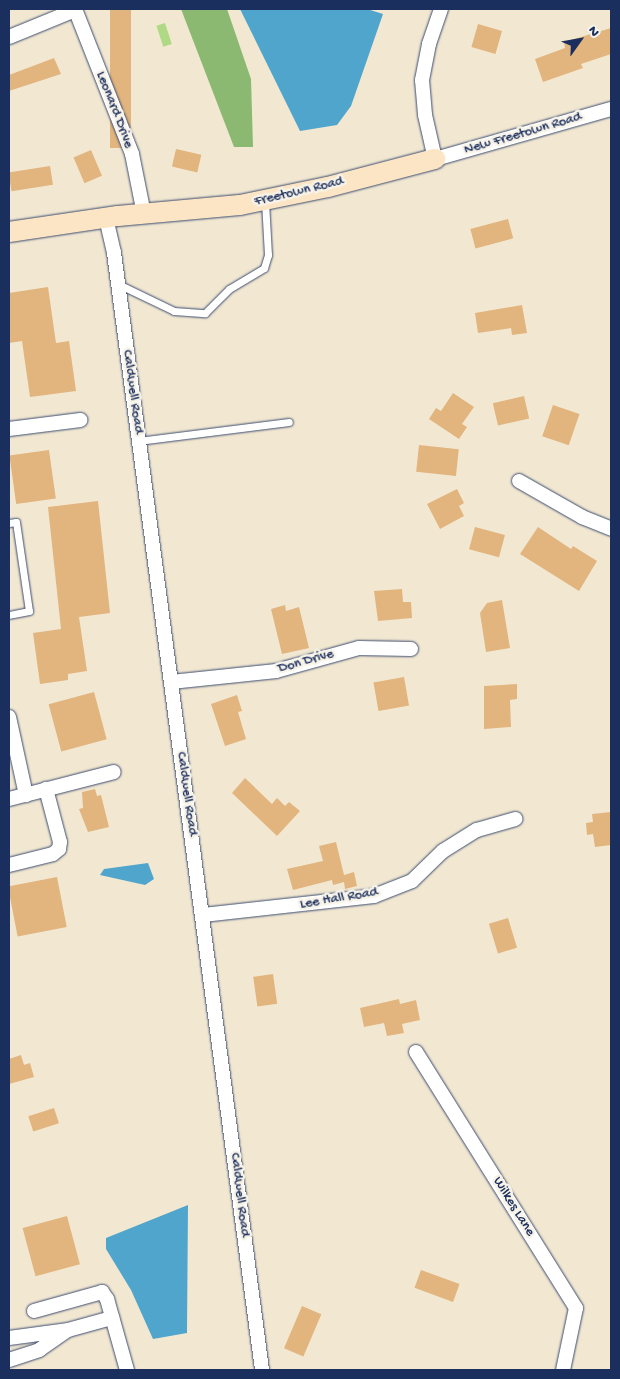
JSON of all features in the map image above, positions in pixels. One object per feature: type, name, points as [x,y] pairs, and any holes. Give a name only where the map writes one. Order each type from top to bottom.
[{"type":"street","points":[[9,37],[75,9]]},
{"type":"street","name":"Leonard Drive","points":[[75,9],[132,154],[144,214]]},
{"type":"street","points":[[435,159],[424,115],[422,80],[429,44],[441,9]]},
{"type":"street","name":"New Freetown Road","points":[[435,159],[611,109]]},
{"type":"street","name":"Freetown Road","points":[[9,232],[106,218],[202,210],[265,201],[435,159]]},
{"type":"street","name":"Caldwell Road","points":[[106,218],[118,284],[262,1370]]},
{"type":"street","points":[[9,429],[80,420]]},
{"type":"street","points":[[519,481],[582,517],[611,529]]},
{"type":"street","name":"Don Drive","points":[[170,682],[276,671],[358,648],[410,649]]},
{"type":"street","points":[[9,718],[26,795]]},
{"type":"street","points":[[9,799],[114,772]]},
{"type":"street","points":[[9,865],[53,854],[59,849],[60,842],[46,789]]},
{"type":"street","name":"Lee Hall Road","points":[[203,915],[374,896],[412,881],[443,851],[477,830],[515,819]]},
{"type":"street","name":"Wilkes Lane","points":[[416,1052],[576,1308],[563,1370]]},
{"type":"street","points":[[34,1311],[102,1292],[112,1318],[127,1370]]},
{"type":"street","points":[[9,1338],[68,1330],[112,1318]]},
{"type":"street","points":[[9,1360],[39,1350],[68,1330]]},
{"type":"lane","points":[[118,284],[174,311],[205,313],[229,288],[264,268],[268,255],[265,201]]},
{"type":"lane","points":[[138,441],[290,422]]},
{"type":"lane","points":[[9,523],[16,522],[29,611],[9,615]]},
{"type":"green space","points":[[181,9],[227,9],[251,79],[253,147],[234,147]]},
{"type":"green space","points":[[165,23],[172,44],[163,47],[156,26]]},
{"type":"water","points":[[240,9],[367,9],[383,14],[351,106],[337,125],[300,131]]},
{"type":"water","points":[[148,863],[154,879],[145,885],[100,875],[104,869]]},
{"type":"water","points":[[188,1205],[187,1333],[153,1339],[131,1290],[106,1249],[106,1238]]},
{"type":"building","points":[[110,9],[131,9],[131,148],[110,148]]},
{"type":"building","points":[[478,24],[502,31],[495,54],[471,47]]},
{"type":"building","points":[[611,28],[611,54],[581,64],[583,68],[543,82],[535,59],[565,48],[564,42]]},
{"type":"building","points":[[54,58],[61,74],[9,91],[9,75]]},
{"type":"building","points":[[176,149],[201,155],[197,172],[172,167]]},
{"type":"building","points":[[91,150],[102,176],[84,183],[74,157]]},
{"type":"building","points":[[50,166],[53,185],[11,191],[9,172]]},
{"type":"building","points":[[508,219],[513,238],[476,248],[470,229]]},
{"type":"building","points":[[48,287],[56,343],[69,341],[76,391],[30,397],[22,341],[9,343],[9,293]]},
{"type":"building","points":[[522,305],[527,333],[512,335],[511,328],[478,333],[475,313]]},
{"type":"building","points":[[453,393],[474,407],[462,424],[467,427],[459,439],[429,419],[436,408],[441,411]]},
{"type":"building","points":[[524,396],[529,418],[498,426],[493,403]]},
{"type":"building","points":[[553,405],[579,414],[569,445],[542,436]]},
{"type":"building","points":[[419,445],[459,449],[456,476],[416,472]]},
{"type":"building","points":[[49,450],[56,499],[16,504],[9,456]]},
{"type":"building","points":[[457,489],[464,503],[459,506],[464,516],[440,529],[427,504]]},
{"type":"building","points":[[98,501],[110,613],[79,617],[87,671],[68,674],[68,680],[40,684],[33,633],[61,629],[48,507]]},
{"type":"building","points":[[475,527],[505,535],[499,557],[469,549]]},
{"type":"building","points":[[538,527],[571,549],[573,546],[597,561],[579,591],[520,554]]},
{"type":"building","points":[[402,589],[403,602],[411,602],[412,618],[378,621],[374,591]]},
{"type":"building","points":[[502,600],[510,648],[486,652],[480,613],[487,603]]},
{"type":"building","points":[[285,605],[286,611],[299,607],[309,648],[282,654],[271,609]]},
{"type":"building","points":[[404,677],[409,706],[379,711],[373,682]]},
{"type":"building","points":[[517,684],[517,699],[510,700],[511,727],[484,729],[484,686]]},
{"type":"building","points":[[94,692],[107,739],[61,751],[49,704]]},
{"type":"building","points":[[237,695],[242,711],[238,712],[246,739],[225,746],[211,704]]},
{"type":"building","points":[[245,778],[272,804],[277,798],[285,806],[289,802],[300,811],[277,836],[232,793]]},
{"type":"building","points":[[95,789],[97,796],[101,795],[109,827],[88,832],[79,809],[83,808],[82,792]]},
{"type":"building","points":[[611,812],[611,845],[595,847],[593,834],[587,835],[586,823],[593,822],[592,814]]},
{"type":"building","points":[[336,842],[344,875],[354,872],[357,886],[345,889],[344,882],[333,885],[332,880],[293,890],[287,869],[323,861],[319,846]]},
{"type":"building","points":[[57,877],[67,927],[18,937],[9,886]]},
{"type":"building","points":[[508,918],[517,948],[498,953],[489,924]]},
{"type":"building","points":[[273,974],[277,1004],[257,1006],[253,977]]},
{"type":"building","points":[[399,999],[400,1004],[416,1000],[420,1020],[402,1024],[404,1033],[387,1036],[384,1023],[364,1027],[360,1008]]},
{"type":"building","points":[[21,1055],[24,1065],[30,1063],[34,1077],[9,1084],[9,1059]]},
{"type":"building","points":[[54,1108],[59,1123],[33,1132],[28,1116]]},
{"type":"building","points":[[67,1216],[80,1264],[36,1276],[23,1228]]},
{"type":"building","points":[[421,1270],[460,1284],[453,1302],[415,1288]]},
{"type":"building","points":[[302,1306],[321,1314],[303,1357],[284,1348]]}]
